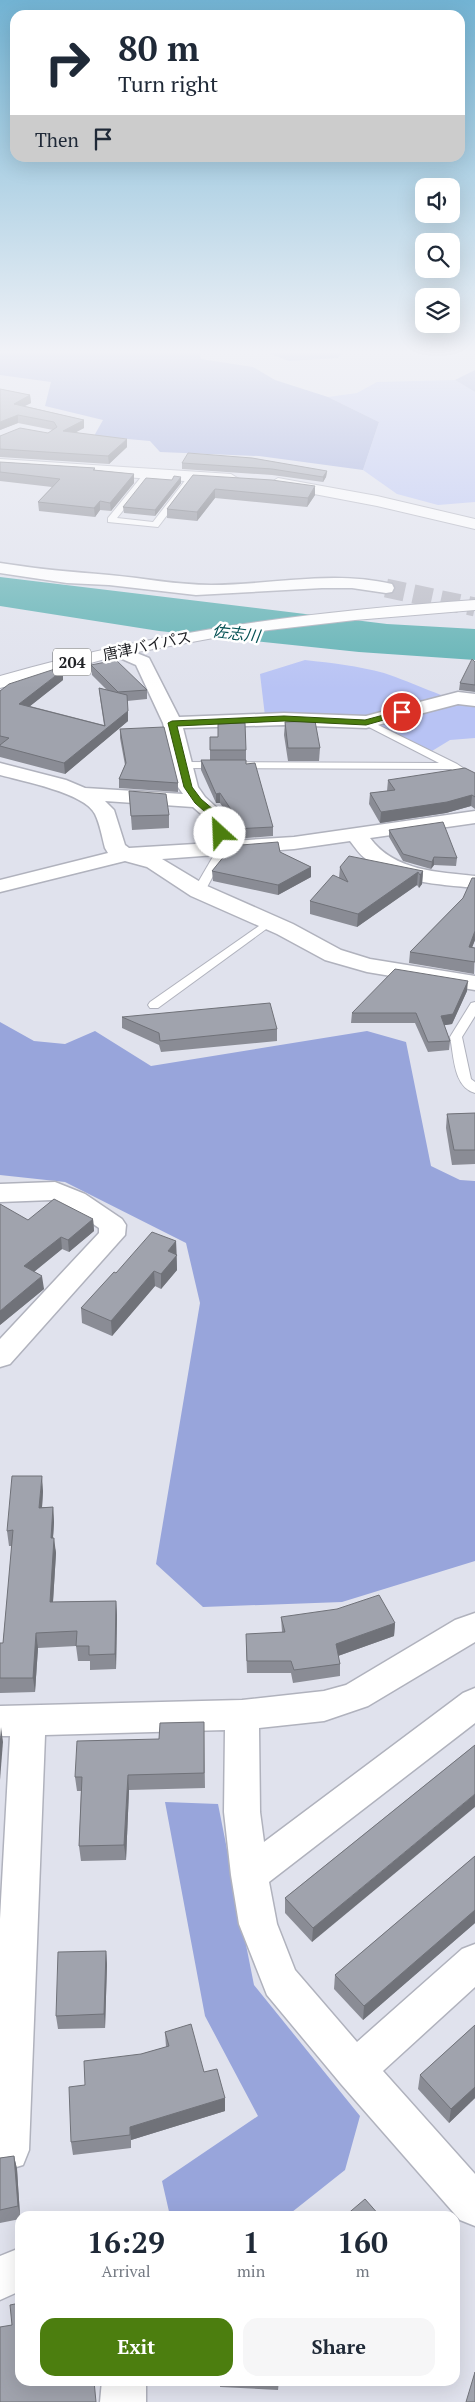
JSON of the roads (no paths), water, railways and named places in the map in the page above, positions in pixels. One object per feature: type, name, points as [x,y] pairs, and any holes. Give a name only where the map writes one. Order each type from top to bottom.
[{"type":"main road","points":[[18,465],[242,480]]},
{"type":"main road","points":[[262,481],[341,492],[475,524]]},
{"type":"main road","name":"唐津バイパス","points":[[0,682],[145,645],[260,624],[382,610],[475,605]]},
{"type":"street","points":[[0,568],[67,578],[109,580],[196,590],[322,583],[352,583],[386,588]]},
{"type":"street","points":[[119,651],[143,662],[172,723],[188,787],[198,801],[218,818],[223,848]]},
{"type":"street","points":[[172,723],[284,719],[366,722],[458,698],[475,700]]},
{"type":"street","points":[[0,769],[59,784],[82,794],[104,810],[115,848],[125,855],[154,863],[199,891],[269,922],[333,956],[367,965],[474,980]]},
{"type":"street","points":[[82,794],[198,801]]},
{"type":"street","points":[[0,886],[125,855],[357,836],[475,817]]},
{"type":"street","points":[[357,836],[372,854],[406,871],[475,882]]},
{"type":"street","points":[[0,1193],[55,1191],[76,1200],[113,1225],[112,1235],[4,1348]]},
{"type":"street","points":[[0,2151],[8,2150],[14,1720],[242,1715],[324,1706],[356,1696],[467,1630],[475,1628]]},
{"type":"street","points":[[249,1875],[475,1703]]},
{"type":"street","points":[[242,1715],[242,1812],[249,1875],[258,1924],[281,1982],[355,2070],[475,2205]]},
{"type":"street","points":[[355,2070],[475,1962]]},
{"type":"street","points":[[0,2278],[15,2271]]},
{"type":"street","points":[[123,2402],[124,2386]]},
{"type":"lane","points":[[149,473],[111,520],[155,524],[193,476]]},
{"type":"lane","points":[[366,722],[453,766],[475,780]]},
{"type":"lane","points":[[182,765],[453,766]]},
{"type":"lane","points":[[199,891],[223,848]]},
{"type":"lane","points":[[154,1005],[269,922]]},
{"type":"lane","points":[[475,1006],[456,1037],[465,1080],[475,1089]]},
{"type":"water","name":"佐志川","points":[[0,577],[387,624],[475,629],[475,660],[359,652],[159,631],[0,606]]},
{"type":"tunnel","points":[[386,588],[475,607]]}]
